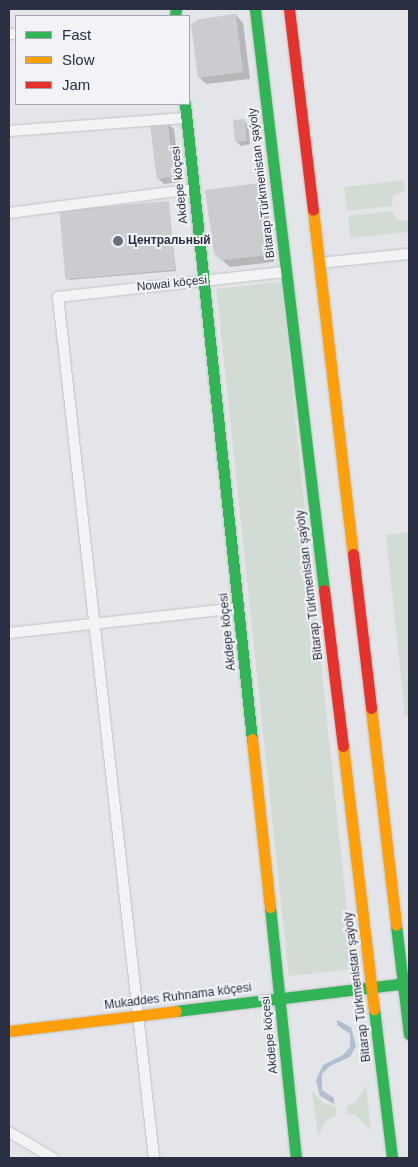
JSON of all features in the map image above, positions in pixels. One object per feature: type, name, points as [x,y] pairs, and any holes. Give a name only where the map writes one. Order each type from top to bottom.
[{"type":"main road","name":"Bitarap Türkmenistan şaýoly","points":[[255,9],[392,1158]]},
{"type":"main road","points":[[289,9],[406,984],[409,1034]]},
{"type":"main road","name":"Akdepe köçesi","points":[[185,105],[296,1158]]},
{"type":"main road","name":"Mukaddes Ruhnama köçesi","points":[[9,1031],[406,984]]},
{"type":"street","points":[[9,132],[186,118]]},
{"type":"street","points":[[9,213],[194,189]]},
{"type":"street","points":[[319,263],[409,254]]},
{"type":"street","name":"Nowai köçesi","points":[[95,624],[58,297],[286,272]]},
{"type":"street","points":[[9,633],[239,608]]},
{"type":"street","points":[[95,624],[154,1158]]},
{"type":"street","points":[[9,1132],[42,1155],[53,1158]]},
{"type":"shaded area","points":[[404,180],[405,191],[394,195],[391,206],[347,211],[344,187]]},
{"type":"shaded area","points":[[392,211],[397,220],[408,221],[409,232],[350,238],[348,216]]},
{"type":"shaded area","points":[[281,282],[353,969],[289,976],[216,289]]},
{"type":"shaded area","points":[[409,532],[409,716],[405,716],[386,535]]},
{"type":"shaded area","points":[[366,1086],[371,1130],[355,1115],[347,1114],[346,1106],[356,1102]]},
{"type":"shaded area","points":[[312,1091],[324,1104],[336,1107],[336,1115],[326,1121],[318,1136]]},
{"type":"water","points":[[337,1020],[351,1027],[356,1046],[350,1057],[330,1066],[322,1074],[322,1090],[334,1098],[334,1104],[320,1096],[316,1080],[323,1065],[343,1055],[350,1047],[350,1034],[337,1025]]},
{"type":"building","points":[[236,14],[243,72],[198,78],[191,24],[200,19]]},
{"type":"building","points":[[245,119],[247,141],[235,142],[233,120]]},
{"type":"building","points":[[168,123],[175,177],[157,179],[150,125]]},
{"type":"building","points":[[259,183],[268,255],[221,260],[214,254],[205,190]]},
{"type":"building","name":"Центральный","points":[[169,201],[175,270],[65,279],[59,211]]},
{"type":"traffic: fast","points":[[175,15],[176,9]]},
{"type":"traffic: fast","points":[[255,9],[324,590]]},
{"type":"traffic: fast","points":[[185,105],[252,739]]},
{"type":"traffic: fast","points":[[270,907],[296,1158]]},
{"type":"traffic: fast","points":[[396,925],[409,1034]]},
{"type":"traffic: fast","points":[[176,1011],[409,983]]},
{"type":"traffic: fast","points":[[374,1009],[392,1158]]},
{"type":"traffic: slow","points":[[313,210],[353,554]]},
{"type":"traffic: slow","points":[[371,708],[396,925]]},
{"type":"traffic: slow","points":[[252,739],[270,907]]},
{"type":"traffic: slow","points":[[343,746],[374,1009]]},
{"type":"traffic: slow","points":[[9,1031],[176,1011]]},
{"type":"traffic: jam","points":[[289,9],[313,210]]},
{"type":"traffic: jam","points":[[353,554],[371,708]]},
{"type":"traffic: jam","points":[[324,590],[343,746]]},
{"type":"place","name":"Центральный","points":[[118,241]]}]
